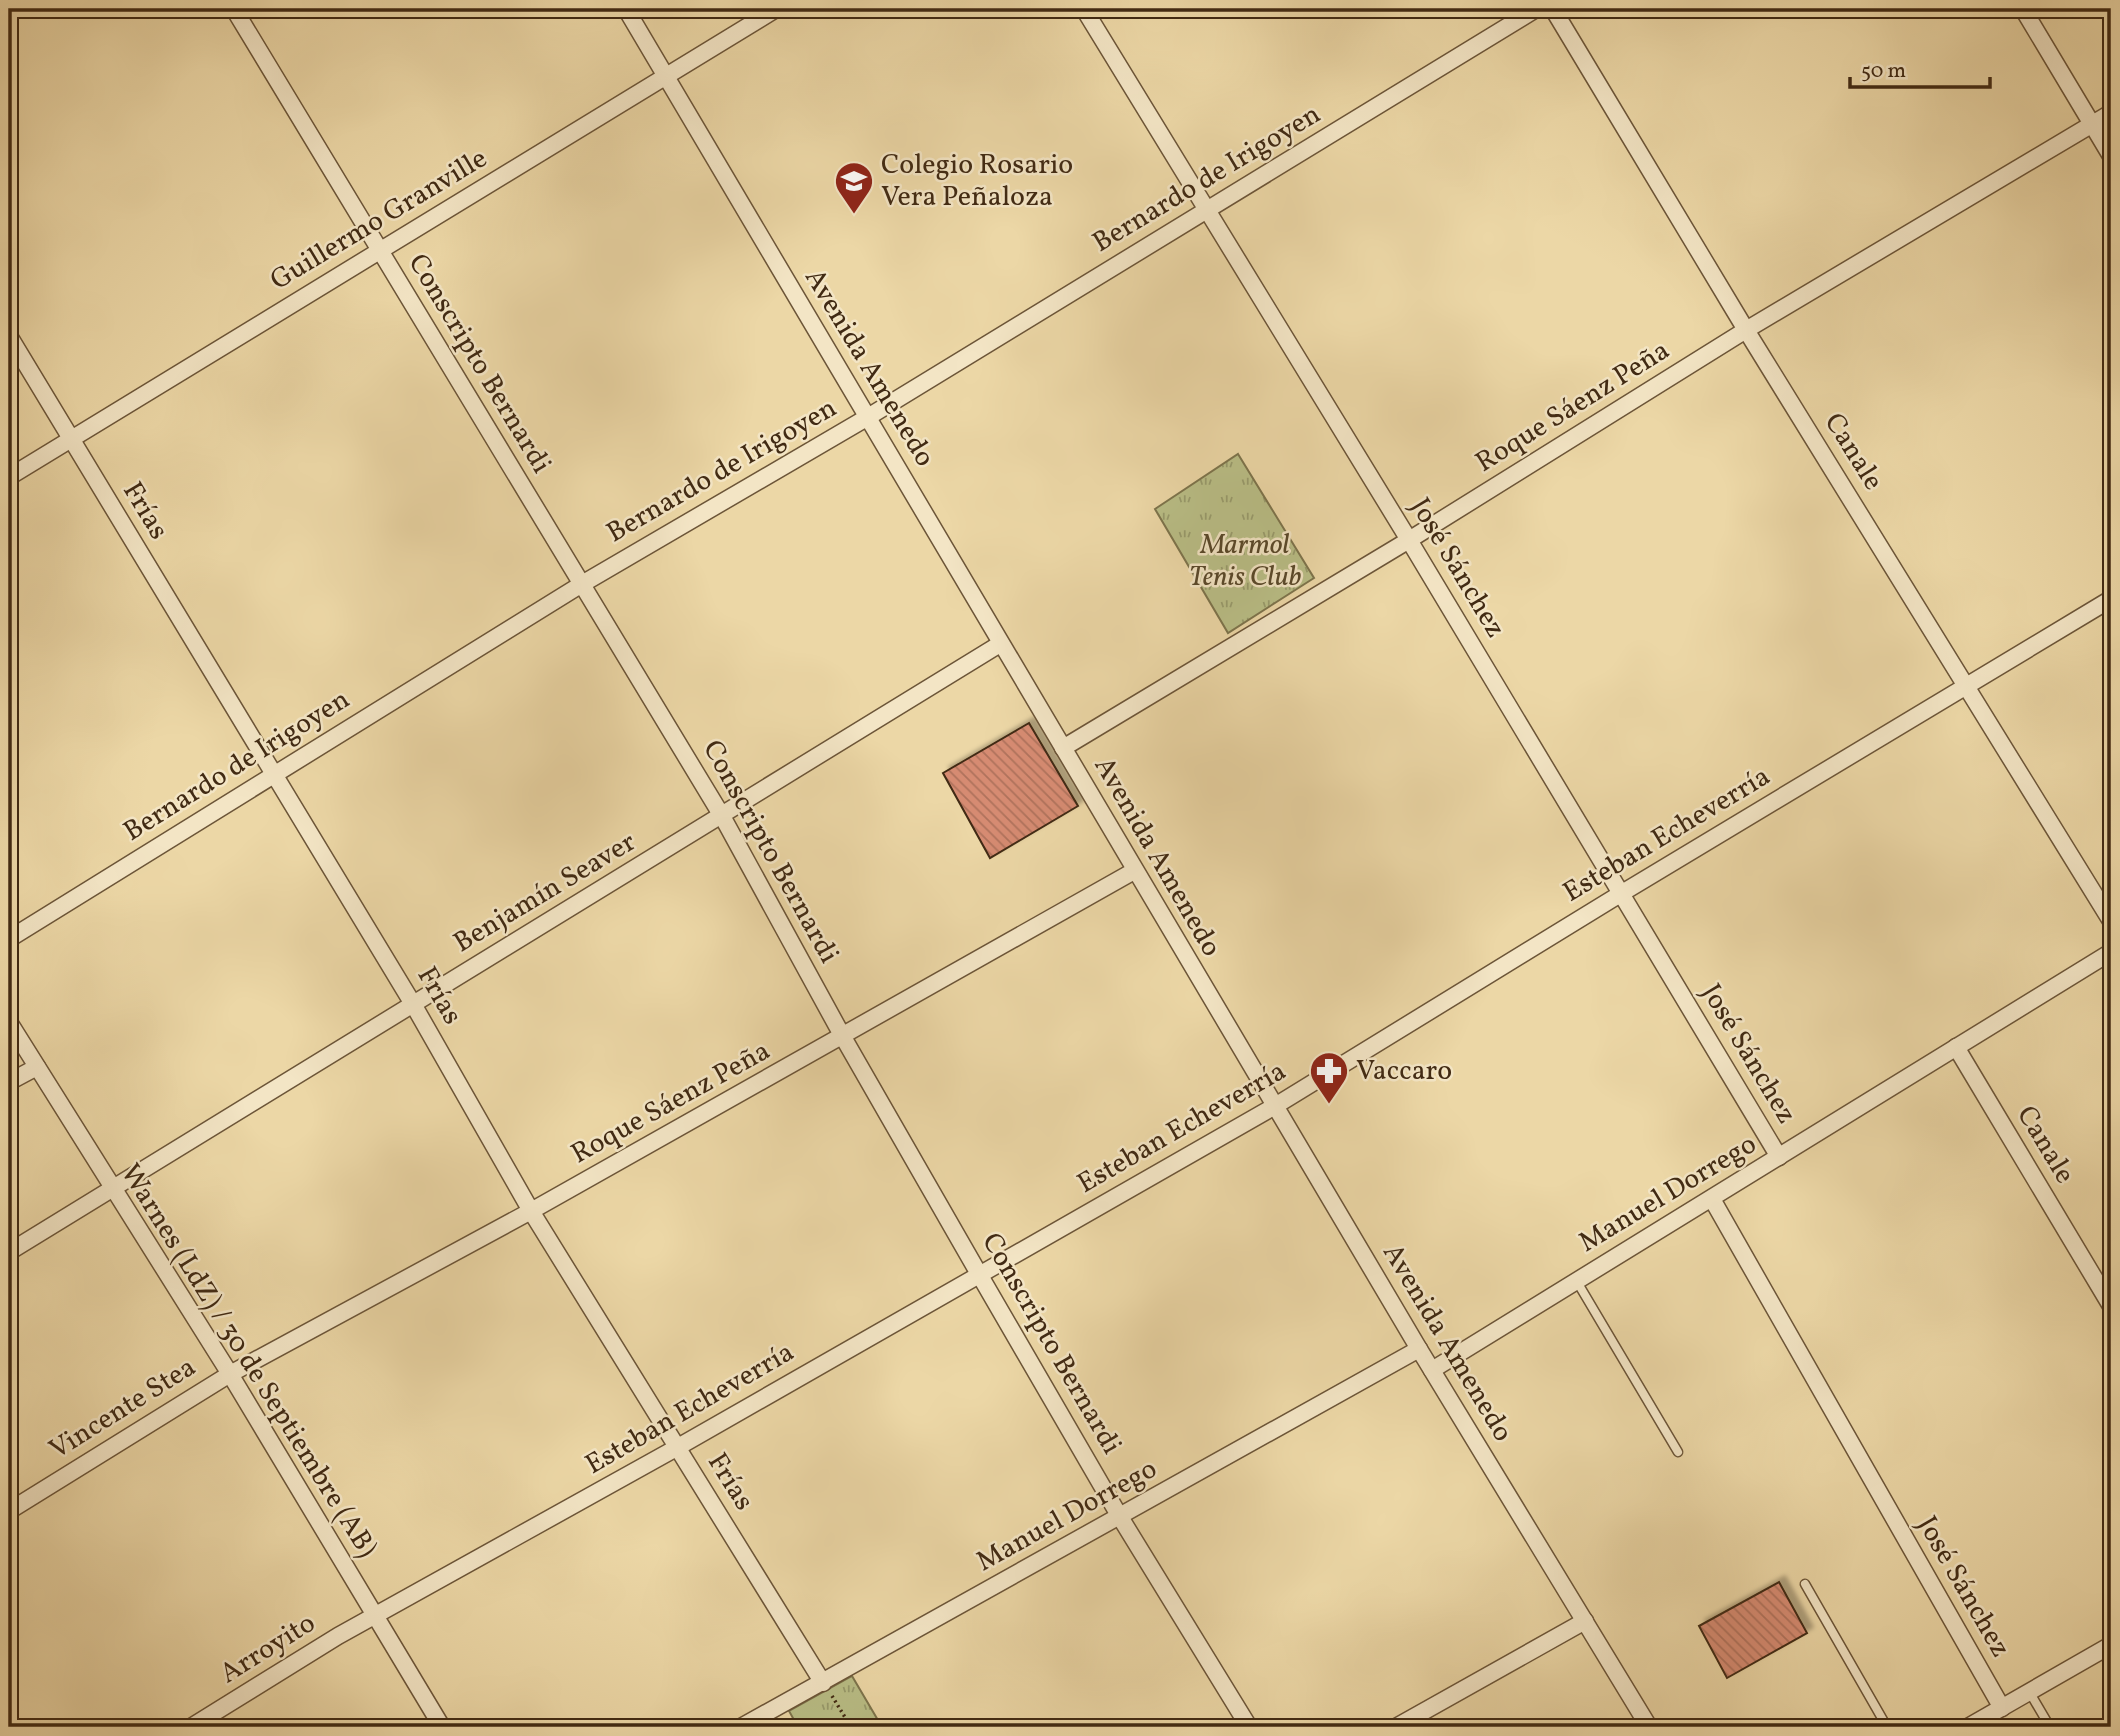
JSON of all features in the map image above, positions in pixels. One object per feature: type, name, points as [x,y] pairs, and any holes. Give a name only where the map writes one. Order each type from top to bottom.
[{"type":"street","name":"Conscripto Bernardi","points":[[234,9],[722,816],[843,1038],[979,1274],[1121,1517],[1249,1727]]},
{"type":"street","name":"Avenida Amenedo","points":[[626,9],[1134,872],[1649,1727]]},
{"type":"street","name":"Guillermo Granville","points":[[9,477],[776,9]]},
{"type":"street","name":"José Sánchez","points":[[1084,9],[1409,540],[1779,1157]]},
{"type":"street","name":"Bernardo de Irigoyen","points":[[9,939],[582,584],[868,417],[1536,9]]},
{"type":"street","name":"Canale","points":[[1553,9],[1746,330],[2111,921]]},
{"type":"street","points":[[2023,9],[2095,124],[2111,156]]},
{"type":"street","name":"Roque Sáenz Peña","points":[[1063,748],[1409,540],[1746,330],[2111,113]]},
{"type":"street","name":"Frías","points":[[9,336],[413,1004],[531,1212],[823,1683]]},
{"type":"street","name":"Esteban Echeverría","points":[[374,1618],[1275,1106],[1622,893],[2111,599]]},
{"type":"street","name":"Benjamín Seaver","points":[[9,1252],[1000,643]]},
{"type":"street","name":"Roque Sáenz Peña","points":[[230,1374],[531,1212],[1134,872]]},
{"type":"street","name":"Manuel Dorrego","points":[[1432,1370],[2111,952]]},
{"type":"street","name":"Warnes (LdZ) / 30 de Septiembre (AB)","points":[[9,1022],[230,1374],[374,1618],[442,1727]]},
{"type":"street","name":"Canale","points":[[1956,1047],[2111,1306]]},
{"type":"street","points":[[9,1083],[37,1068]]},
{"type":"street","name":"José Sánchez","points":[[1712,1199],[2002,1708]]},
{"type":"street","name":"Manuel Dorrego","points":[[741,1727],[1419,1349]]},
{"type":"street","name":"Vincente Stea","points":[[9,1511],[230,1374]]},
{"type":"street","name":"Arroyito","points":[[191,1727],[338,1636],[374,1618]]},
{"type":"street","points":[[1396,1727],[1586,1621]]},
{"type":"street","points":[[1968,1727],[2111,1645]]},
{"type":"lane","points":[[1576,1280],[1678,1451]]},
{"type":"lane","points":[[1805,1584],[1887,1727]]},
{"type":"lane","points":[[2030,1693],[2050,1727]]},
{"type":"path","points":[[823,1683],[851,1727]]},
{"type":"green space","name":"Marmol Tenis Club","points":[[1238,454],[1314,578],[1228,633],[1155,509]]},
{"type":"green space","points":[[852,1676],[882,1727],[798,1727],[789,1711]]},
{"type":"building","points":[[1029,723],[1078,806],[990,858],[943,773]]},
{"type":"building","points":[[1779,1582],[1807,1633],[1727,1678],[1699,1626]]},
{"type":"place","name":"Colegio Rosario Vera Peñaloza","points":[[854,215]]},
{"type":"place","name":"Vaccaro","points":[[1329,1105]]}]
